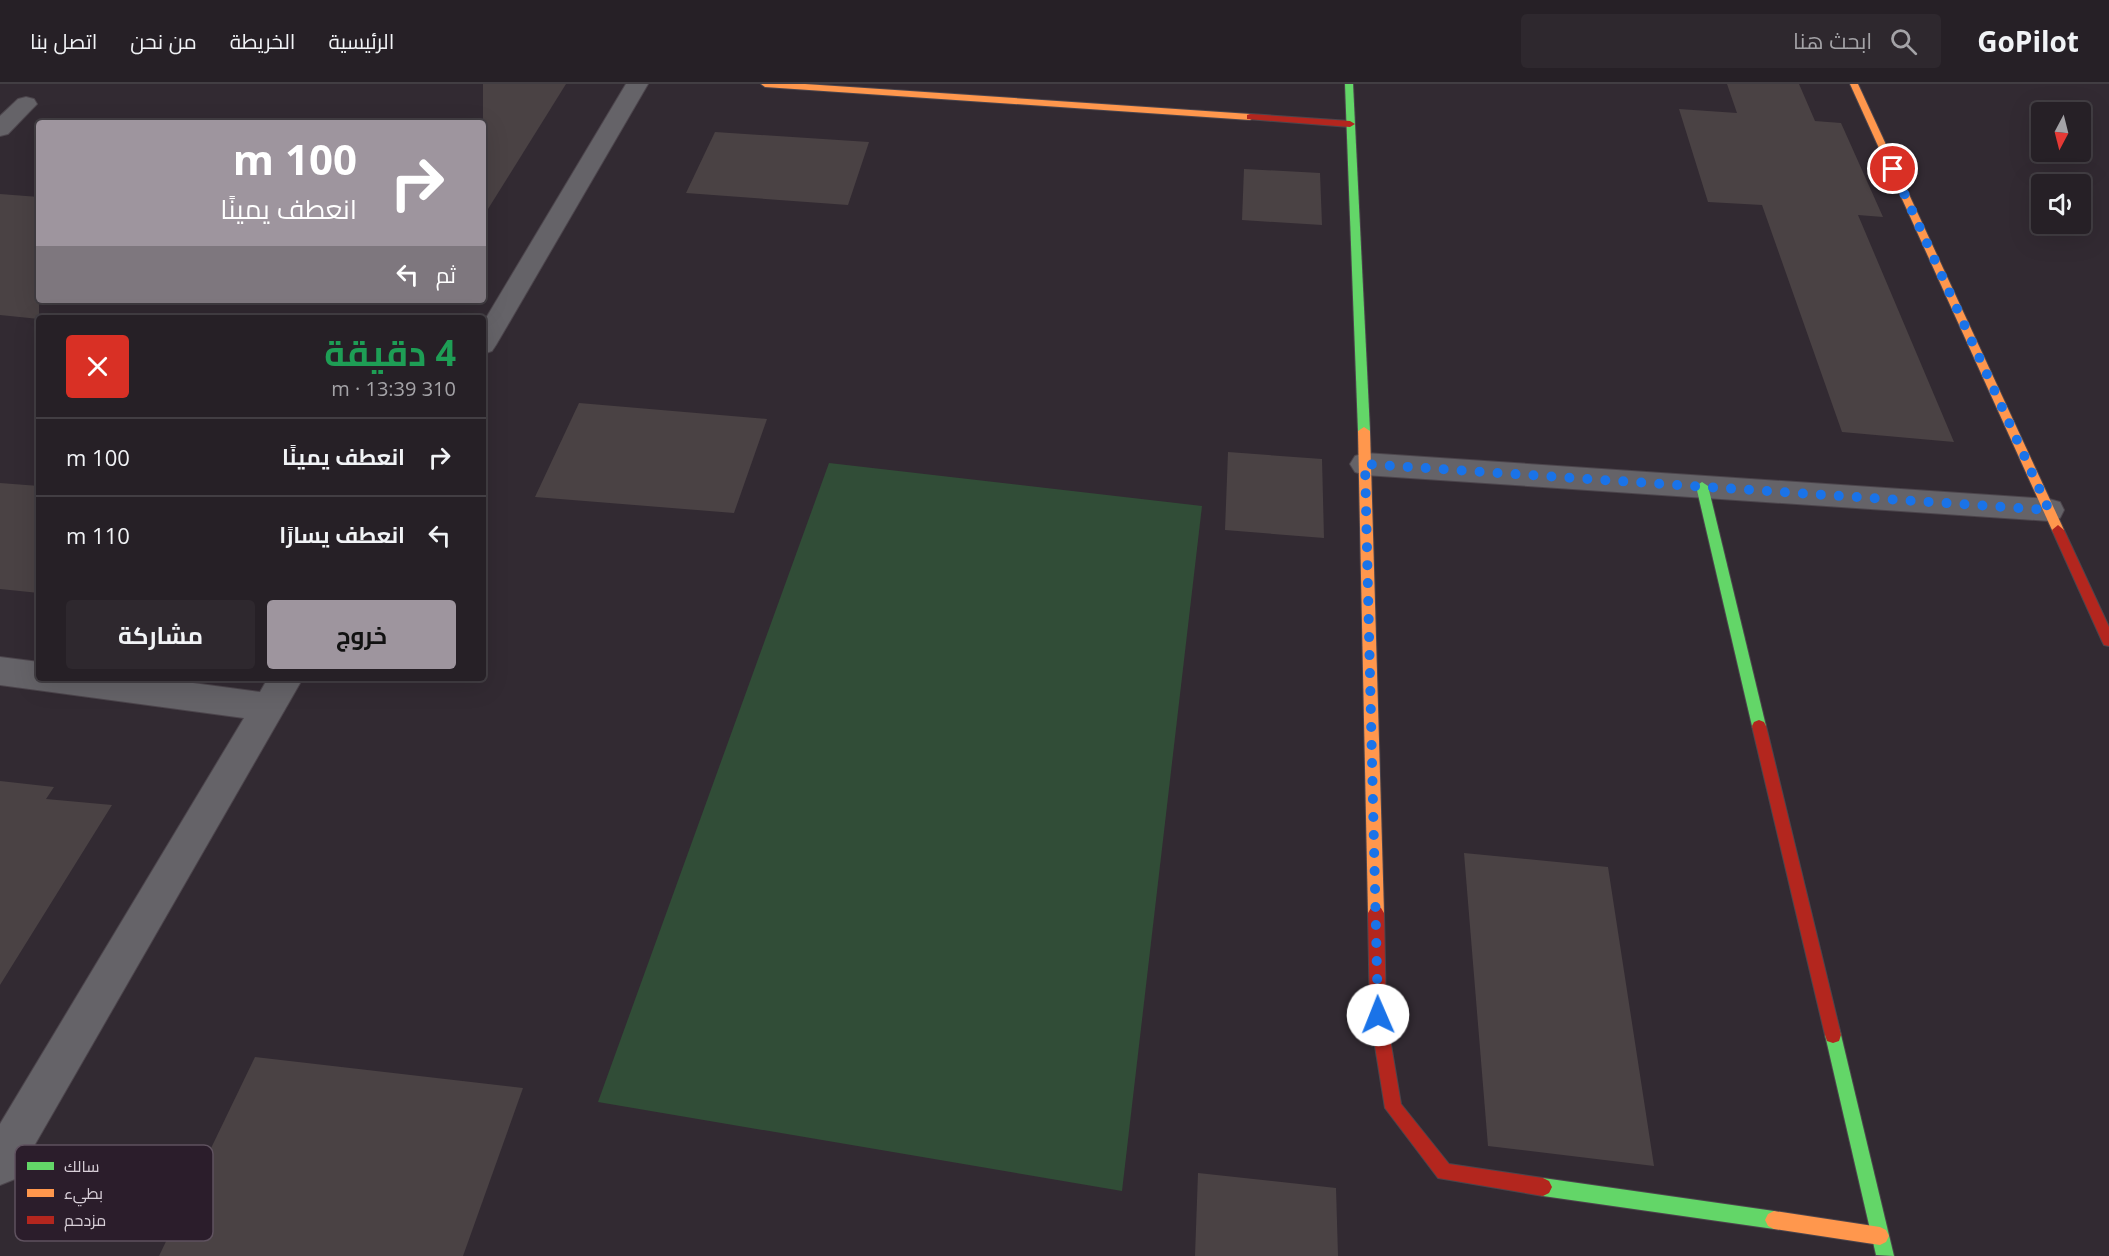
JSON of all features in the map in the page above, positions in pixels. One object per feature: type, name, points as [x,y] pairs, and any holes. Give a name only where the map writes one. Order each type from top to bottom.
[{"type":"street","points":[[486,340],[637,84]]},
{"type":"street","points":[[765,84],[1350,124]]},
{"type":"street","points":[[1349,84],[1365,464],[1378,1015],[1393,1108],[1444,1172],[1880,1236]]},
{"type":"street","points":[[1854,84],[2109,641]]},
{"type":"street","points":[[0,129],[26,104]]},
{"type":"street","points":[[1365,464],[2049,510]]},
{"type":"street","points":[[1702,486],[1885,1256]]},
{"type":"street","points":[[0,671],[36,676]]},
{"type":"street","points":[[0,1164],[278,692],[100,681]]},
{"type":"green space","points":[[829,463],[1202,506],[1122,1191],[598,1102]]},
{"type":"building","points":[[483,84],[566,84],[486,212],[486,120],[483,120]]},
{"type":"building","points":[[1727,84],[1799,84],[1815,121],[1841,123],[1883,217],[1858,215],[1954,442],[1842,432],[1762,205],[1708,202],[1679,109],[1737,113]]},
{"type":"building","points":[[715,132],[869,142],[848,205],[686,193]]},
{"type":"building","points":[[1244,169],[1320,173],[1322,225],[1242,220]]},
{"type":"building","points":[[0,194],[36,197],[36,303],[39,303],[39,315],[36,315],[36,319],[0,315]]},
{"type":"building","points":[[579,403],[767,419],[734,513],[535,497]]},
{"type":"building","points":[[1228,452],[1322,459],[1324,538],[1225,530]]},
{"type":"building","points":[[0,483],[36,486],[36,593],[0,589]]},
{"type":"building","points":[[0,781],[54,787],[46,799],[112,805],[0,985]]},
{"type":"building","points":[[1464,853],[1608,867],[1654,1166],[1488,1146]]},
{"type":"building","points":[[255,1057],[523,1088],[463,1256],[159,1256],[166,1241],[213,1241],[213,1145]]},
{"type":"building","points":[[1198,1173],[1336,1188],[1338,1256],[1195,1256]]},
{"type":"traffic: fast","points":[[1349,84],[1364,431]]},
{"type":"traffic: fast","points":[[1702,486],[1759,726]]},
{"type":"traffic: fast","points":[[1833,1035],[1885,1255]]},
{"type":"traffic: fast","points":[[1543,1187],[1774,1220]]},
{"type":"traffic: slow","points":[[765,84],[1250,117]]},
{"type":"traffic: slow","points":[[1854,84],[2058,530]]},
{"type":"traffic: slow","points":[[1364,431],[1376,913]]},
{"type":"traffic: slow","points":[[1774,1220],[1880,1236]]},
{"type":"traffic: jam","points":[[1250,117],[1350,124]]},
{"type":"traffic: jam","points":[[2058,530],[2109,641]]},
{"type":"traffic: jam","points":[[1759,726],[1833,1035]]},
{"type":"traffic: jam","points":[[1376,913],[1378,1015],[1393,1108],[1444,1172],[1543,1187]]},
{"type":"route","points":[[1378,1015],[1365,464],[2049,510],[1893,169]]}]
